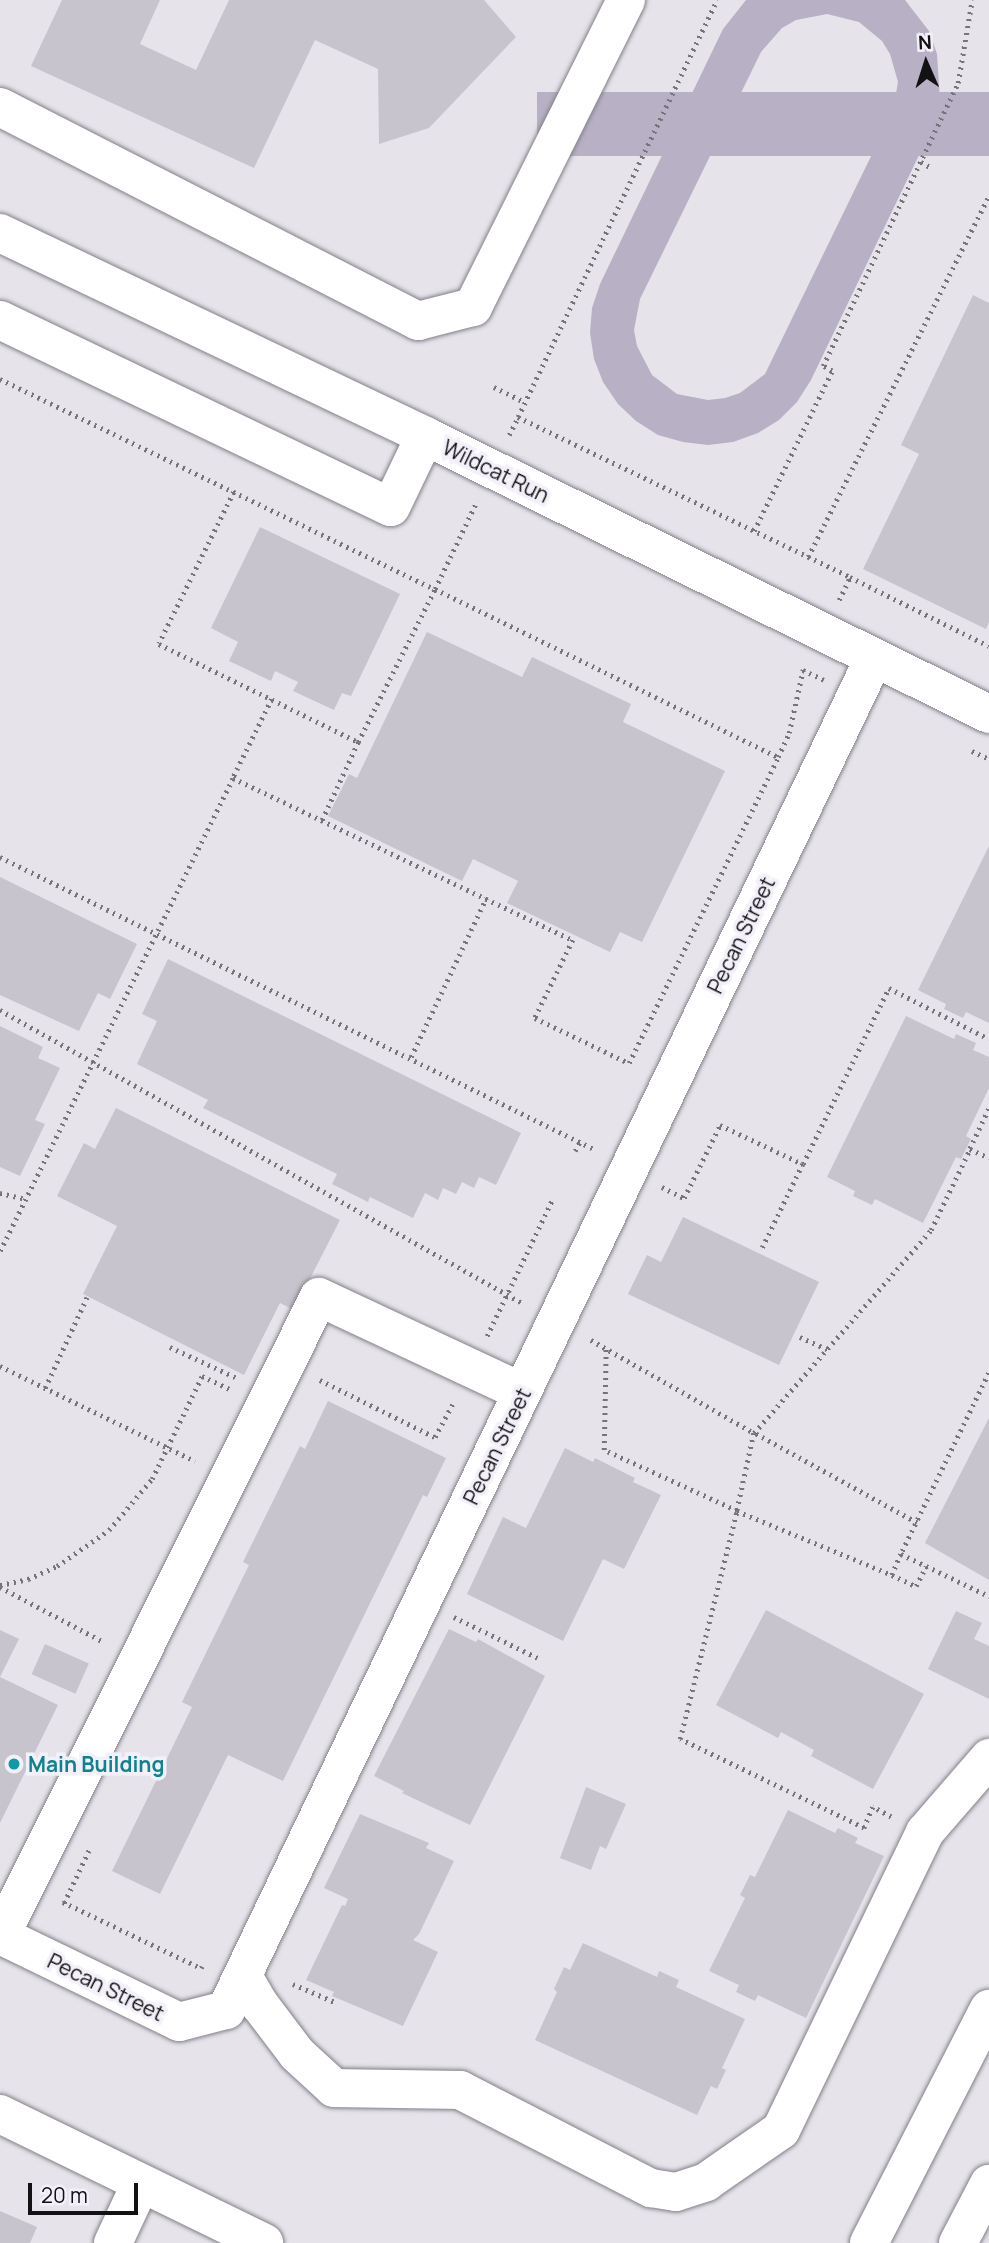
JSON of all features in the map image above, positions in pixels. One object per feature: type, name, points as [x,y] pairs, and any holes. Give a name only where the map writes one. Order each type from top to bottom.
[{"type":"main road","points":[[0,107],[418,321],[473,307],[626,0]]},
{"type":"main road","name":"Wildcat Run","points":[[0,233],[425,436],[989,714]]},
{"type":"main road","points":[[0,320],[391,507],[425,436]]},
{"type":"main road","name":"Pecan Street","points":[[0,1936],[179,2022],[226,2010],[874,658]]},
{"type":"main road","points":[[0,1936],[319,1297],[522,1392]]},
{"type":"main road","points":[[243,1976],[260,2006],[297,2054],[334,2088],[460,2090],[650,2188],[676,2192],[706,2182],[780,2130],[925,1832],[989,1758]]},
{"type":"main road","points":[[869,2243],[989,2009]]},
{"type":"main road","points":[[0,2114],[264,2243]]},
{"type":"main road","points":[[113,2243],[141,2183]]},
{"type":"main road","points":[[958,2243],[989,2184]]},
{"type":"path","points":[[505,441],[717,0]]},
{"type":"path","points":[[754,531],[832,371],[823,366],[958,83],[972,0]]},
{"type":"path","points":[[921,162],[932,168]]},
{"type":"path","points":[[808,557],[989,195]]},
{"type":"path","points":[[0,379],[778,757]]},
{"type":"path","points":[[494,387],[525,402]]},
{"type":"path","points":[[518,418],[989,646]]},
{"type":"path","points":[[234,492],[159,644],[358,742]]},
{"type":"path","points":[[322,820],[481,492]]},
{"type":"path","points":[[837,604],[850,577]]},
{"type":"path","points":[[233,778],[573,940],[535,1018],[629,1063],[789,733],[803,670]]},
{"type":"path","points":[[0,1251],[272,699]]},
{"type":"path","points":[[0,857],[411,1057],[605,1155]]},
{"type":"path","points":[[411,1057],[486,898]]},
{"type":"path","points":[[762,1249],[889,988],[989,1039]]},
{"type":"path","points":[[0,1010],[530,1307]]},
{"type":"path","points":[[894,1818],[873,1807],[864,1828],[680,1739],[754,1433],[931,1230],[989,1109]]},
{"type":"path","points":[[658,1185],[684,1198],[720,1125],[803,1164]]},
{"type":"path","points":[[575,1151],[580,1141]]},
{"type":"path","points":[[970,1149],[989,1158]]},
{"type":"path","points":[[0,1193],[26,1199]]},
{"type":"path","points":[[484,1341],[553,1198]]},
{"type":"path","points":[[45,1388],[88,1297]]},
{"type":"path","points":[[800,1337],[827,1349]]},
{"type":"path","points":[[591,1340],[917,1523]]},
{"type":"path","points":[[170,1347],[247,1382]]},
{"type":"path","points":[[606,1349],[604,1450],[737,1511],[916,1586],[926,1566]]},
{"type":"path","points":[[0,1366],[200,1463]]},
{"type":"path","points":[[892,1575],[989,1373]]},
{"type":"path","points":[[0,1586],[28,1579],[57,1566],[109,1530],[137,1501],[202,1376],[240,1394]]},
{"type":"path","points":[[316,1378],[435,1437],[453,1403]]},
{"type":"path","points":[[901,1554],[989,1596]]},
{"type":"path","points":[[0,1586],[109,1645]]},
{"type":"path","points":[[447,1614],[538,1658]]},
{"type":"path","points":[[54,1898],[201,1968],[206,1958]]},
{"type":"path","points":[[281,1979],[335,2002]]},
{"type":"shaded area","points":[[746,0],[905,0],[929,31],[937,54],[940,101],[934,124],[811,380],[797,402],[779,420],[758,433],[733,442],[708,445],[658,435],[636,421],[618,404],[603,382],[594,359],[590,333],[592,308],[600,284],[723,29]],"holes":[[[827,14],[859,22],[882,41],[890,54],[898,82],[893,111],[765,374],[740,393],[725,398],[708,400],[677,394],[652,375],[637,346],[634,330],[640,299],[761,52],[782,28],[796,20]]]},
{"type":"shaded area","points":[[537,92],[989,92],[989,156],[537,156]]},
{"type":"building","points":[[62,0],[160,0],[140,44],[196,70],[229,0],[484,0],[516,37],[429,128],[379,144],[378,69],[315,40],[254,168],[31,66]]},
{"type":"building","points":[[973,295],[989,303],[989,622],[986,629],[863,569],[919,454],[901,445]]},
{"type":"building","points":[[260,527],[400,594],[351,696],[342,693],[334,710],[293,691],[298,682],[275,671],[271,681],[229,661],[238,642],[211,628]]},
{"type":"building","points":[[427,632],[522,677],[532,657],[631,704],[623,722],[725,771],[642,942],[620,932],[610,952],[507,903],[518,881],[473,859],[462,881],[328,816],[349,774],[357,778]]},
{"type":"building","points":[[989,846],[989,1023],[966,1012],[963,1018],[944,1009],[946,1004],[918,990]]},
{"type":"building","points":[[0,877],[137,944],[110,999],[98,993],[79,1031],[0,995]]},
{"type":"building","points":[[168,959],[521,1133],[496,1185],[479,1177],[474,1188],[462,1182],[456,1194],[443,1188],[438,1200],[425,1193],[413,1218],[370,1197],[368,1202],[332,1184],[337,1174],[203,1108],[208,1100],[137,1064],[157,1021],[142,1014]]},
{"type":"building","points":[[906,1016],[954,1039],[956,1034],[976,1043],[973,1050],[989,1057],[989,1088],[966,1136],[971,1139],[961,1159],[956,1157],[923,1223],[875,1199],[872,1205],[853,1196],[855,1191],[827,1177]]},
{"type":"building","points":[[0,1026],[43,1047],[38,1058],[60,1068],[35,1120],[45,1124],[20,1176],[0,1167]]},
{"type":"building","points":[[116,1108],[340,1220],[294,1310],[280,1303],[244,1375],[83,1294],[117,1226],[57,1196],[84,1143],[95,1149]]},
{"type":"building","points":[[683,1217],[819,1282],[779,1365],[628,1294],[647,1255],[661,1262]]},
{"type":"building","points":[[328,1401],[446,1458],[427,1497],[423,1495],[283,1781],[228,1755],[160,1894],[112,1871],[192,1707],[182,1702],[249,1565],[243,1562],[300,1446],[305,1449]]},
{"type":"building","points":[[989,1418],[989,1580],[925,1543]]},
{"type":"building","points":[[565,1448],[593,1462],[595,1458],[635,1478],[633,1482],[661,1495],[624,1569],[603,1559],[563,1641],[467,1594],[503,1517],[526,1528]]},
{"type":"building","points":[[766,1610],[924,1694],[873,1789],[811,1756],[814,1750],[781,1732],[778,1738],[716,1705]]},
{"type":"building","points":[[956,1611],[982,1623],[974,1639],[989,1646],[989,1699],[928,1669]]},
{"type":"building","points":[[449,1629],[476,1642],[478,1639],[545,1676],[470,1825],[402,1793],[404,1791],[374,1776]]},
{"type":"building","points":[[0,1630],[19,1639],[0,1677]]},
{"type":"building","points":[[45,1644],[89,1664],[75,1694],[32,1674]]},
{"type":"building","name":"Main Building","points":[[0,1677],[58,1705],[0,1823]]},
{"type":"building","points":[[586,1787],[626,1804],[606,1849],[600,1846],[591,1870],[560,1858]]},
{"type":"building","points":[[788,1810],[835,1833],[838,1828],[858,1838],[855,1843],[884,1856],[806,2018],[758,1995],[755,2001],[736,1992],[739,1985],[709,1971],[745,1898],[740,1895],[750,1875],[755,1877]]},
{"type":"building","points":[[360,1814],[429,1843],[426,1848],[454,1861],[419,1934],[413,1940],[438,1952],[403,2026],[332,1996],[334,1992],[306,1980],[342,1905],[345,1906],[348,1899],[324,1888]]},
{"type":"building","points":[[583,1943],[657,1977],[659,1971],[679,1980],[676,1987],[745,2019],[722,2068],[726,2070],[717,2089],[711,2086],[697,2115],[535,2040],[557,1992],[554,1989],[564,1967],[570,1970]]},
{"type":"building","points":[[0,2211],[37,2227],[30,2243],[0,2243]]},
{"type":"place","name":"Main Building","points":[[14,1764]]}]
